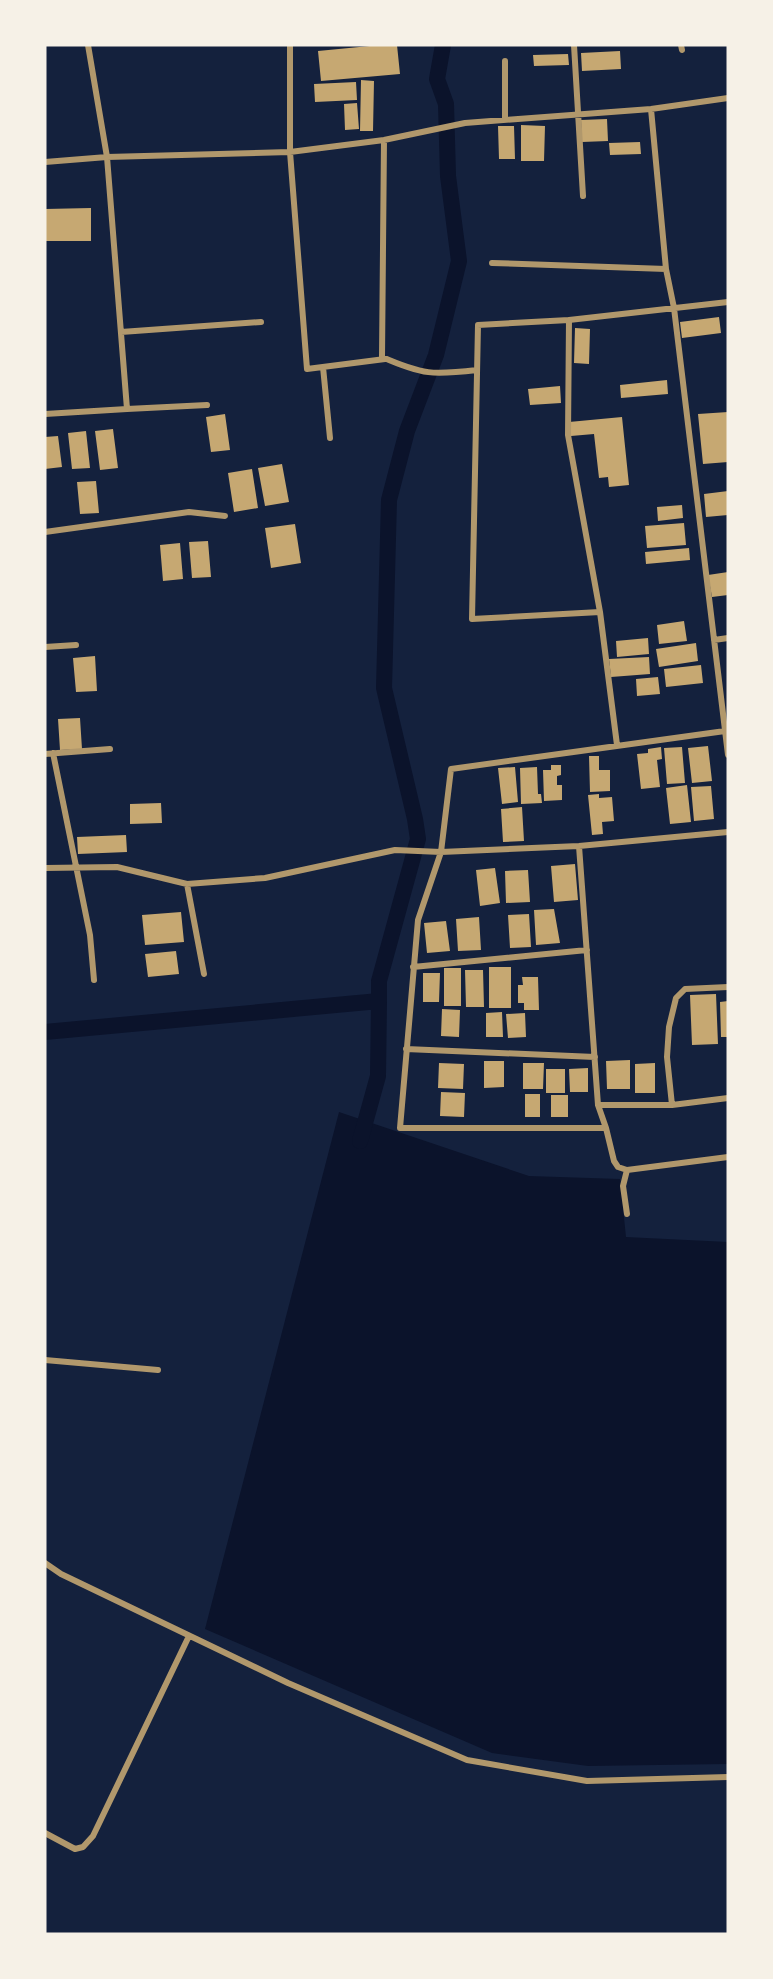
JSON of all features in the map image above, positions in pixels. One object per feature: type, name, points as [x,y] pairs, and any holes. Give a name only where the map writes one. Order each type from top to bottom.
[{"type":"street","points":[[88,45],[107,157],[127,409]]},
{"type":"street","points":[[290,45],[290,152],[307,369],[385,358]]},
{"type":"street","points":[[574,45],[583,196]]},
{"type":"street","points":[[505,61],[505,120]]},
{"type":"street","points":[[45,162],[107,157],[290,152],[384,140],[465,123],[651,109],[728,98]]},
{"type":"street","points":[[651,109],[666,269],[674,308],[728,755]]},
{"type":"street","points":[[384,140],[382,357],[415,371],[438,374],[477,370]]},
{"type":"street","points":[[492,263],[666,269]]},
{"type":"street","points":[[600,612],[472,619],[478,325],[568,320],[728,302]]},
{"type":"street","points":[[568,320],[568,435],[600,612],[617,745]]},
{"type":"street","points":[[121,332],[261,322]]},
{"type":"street","points":[[323,367],[330,438]]},
{"type":"street","points":[[45,414],[207,405]]},
{"type":"street","points":[[45,532],[189,512],[225,516]]},
{"type":"street","points":[[714,640],[728,638]]},
{"type":"street","points":[[45,647],[76,645]]},
{"type":"street","points":[[606,1128],[400,1128],[417,920],[441,852],[451,769],[617,745],[726,735]]},
{"type":"street","points":[[45,754],[110,748]]},
{"type":"street","points":[[53,753],[90,935],[94,980]]},
{"type":"street","points":[[45,868],[117,867],[187,884],[265,878],[395,850],[441,852],[579,846],[728,832]]},
{"type":"street","points":[[579,846],[598,1105],[614,1161],[618,1167],[627,1170],[728,1156]]},
{"type":"street","points":[[187,884],[204,974]]},
{"type":"street","points":[[413,967],[587,950]]},
{"type":"street","points":[[672,1105],[667,1057],[669,1027],[676,998],[685,989],[728,987]]},
{"type":"street","points":[[406,1049],[595,1057]]},
{"type":"street","points":[[598,1105],[672,1105],[728,1098]]},
{"type":"street","points":[[627,1170],[623,1186],[627,1214]]},
{"type":"street","points":[[45,1360],[158,1370]]},
{"type":"street","points":[[45,1563],[61,1574],[288,1683],[467,1760],[587,1781],[728,1777]]},
{"type":"street","points":[[45,1833],[75,1849],[83,1847],[93,1836],[189,1636]]},
{"type":"water","points":[[339,1112],[529,1176],[620,1179],[626,1237],[728,1242],[728,1764],[588,1766],[492,1753],[205,1629]]},
{"type":"building","points":[[397,45],[400,74],[321,81],[318,51]]},
{"type":"building","points":[[620,51],[621,69],[582,71],[581,53]]},
{"type":"building","points":[[568,54],[569,65],[534,66],[533,55]]},
{"type":"building","points":[[361,80],[374,81],[373,131],[360,131]]},
{"type":"building","points":[[356,82],[357,100],[315,102],[314,84]]},
{"type":"building","points":[[357,103],[359,129],[345,130],[344,104]]},
{"type":"building","points":[[607,119],[608,141],[582,142],[581,120]]},
{"type":"building","points":[[521,125],[545,126],[544,161],[521,161]]},
{"type":"building","points":[[498,126],[514,126],[515,159],[499,159]]},
{"type":"building","points":[[640,142],[641,154],[610,155],[609,143]]},
{"type":"building","points":[[91,208],[91,241],[45,241],[45,209]]},
{"type":"building","points":[[719,317],[721,333],[682,338],[680,322]]},
{"type":"building","points":[[575,328],[590,329],[589,364],[574,363]]},
{"type":"building","points":[[667,380],[668,394],[621,398],[620,385]]},
{"type":"building","points":[[560,386],[561,403],[530,405],[528,389]]},
{"type":"building","points":[[728,412],[728,462],[703,464],[698,414]]},
{"type":"building","points":[[225,414],[230,450],[211,452],[206,417]]},
{"type":"building","points":[[622,417],[629,485],[609,487],[608,477],[599,478],[594,434],[571,436],[569,422]]},
{"type":"building","points":[[113,429],[118,468],[100,470],[95,431]]},
{"type":"building","points":[[86,431],[90,468],[72,469],[68,433]]},
{"type":"building","points":[[58,436],[62,467],[45,469],[45,437]]},
{"type":"building","points":[[282,464],[289,502],[265,506],[258,468]]},
{"type":"building","points":[[252,469],[258,508],[234,512],[228,473]]},
{"type":"building","points":[[96,481],[99,513],[80,514],[77,482]]},
{"type":"building","points":[[728,491],[728,515],[706,517],[704,494]]},
{"type":"building","points":[[682,505],[683,518],[658,521],[657,507]]},
{"type":"building","points":[[684,523],[686,545],[647,548],[645,526]]},
{"type":"building","points":[[295,524],[301,563],[271,568],[265,528]]},
{"type":"building","points":[[208,541],[211,577],[192,578],[189,542]]},
{"type":"building","points":[[180,543],[183,579],[163,581],[160,545]]},
{"type":"building","points":[[689,548],[690,560],[646,564],[645,552]]},
{"type":"building","points":[[728,572],[728,595],[712,597],[708,575]]},
{"type":"building","points":[[684,621],[687,641],[659,644],[657,625]]},
{"type":"building","points":[[648,638],[649,654],[617,657],[616,641]]},
{"type":"building","points":[[696,643],[698,661],[659,667],[656,649]]},
{"type":"building","points":[[95,656],[97,691],[76,692],[73,658]]},
{"type":"building","points":[[649,657],[650,674],[611,677],[609,659]]},
{"type":"building","points":[[701,665],[703,683],[666,687],[664,669]]},
{"type":"building","points":[[658,677],[660,694],[637,696],[636,679]]},
{"type":"building","points":[[80,718],[82,749],[60,750],[58,719]]},
{"type":"building","points":[[708,746],[712,781],[692,783],[688,748]]},
{"type":"building","points":[[661,747],[662,759],[657,760],[660,787],[641,789],[637,754],[648,753],[648,749]]},
{"type":"building","points":[[682,747],[685,783],[667,784],[664,748]]},
{"type":"building","points":[[589,756],[599,756],[599,770],[610,770],[610,791],[590,792]]},
{"type":"building","points":[[551,765],[561,765],[561,775],[557,776],[557,785],[562,785],[562,800],[544,801],[543,770],[551,770]]},
{"type":"building","points":[[515,767],[518,802],[502,804],[498,768]]},
{"type":"building","points":[[537,767],[538,794],[541,794],[542,803],[521,804],[520,768]]},
{"type":"building","points":[[687,785],[691,822],[670,824],[666,788]]},
{"type":"building","points":[[711,786],[714,819],[694,821],[691,787]]},
{"type":"building","points":[[599,794],[599,798],[612,797],[614,821],[602,822],[603,834],[592,835],[588,795]]},
{"type":"building","points":[[161,803],[162,823],[130,824],[130,804]]},
{"type":"building","points":[[522,807],[524,841],[503,842],[501,809]]},
{"type":"building","points":[[126,835],[127,852],[78,854],[77,837]]},
{"type":"building","points":[[575,864],[578,900],[554,902],[551,866]]},
{"type":"building","points":[[495,868],[500,903],[480,906],[476,870]]},
{"type":"building","points":[[528,870],[530,902],[506,903],[505,871]]},
{"type":"building","points":[[554,909],[560,943],[536,945],[534,910]]},
{"type":"building","points":[[181,912],[184,942],[145,945],[142,915]]},
{"type":"building","points":[[529,914],[531,947],[510,948],[508,915]]},
{"type":"building","points":[[479,917],[481,950],[458,951],[456,919]]},
{"type":"building","points":[[446,921],[450,951],[427,953],[424,923]]},
{"type":"building","points":[[176,951],[179,974],[148,977],[145,954]]},
{"type":"building","points":[[489,967],[511,967],[511,1008],[489,1008]]},
{"type":"building","points":[[444,968],[461,968],[461,1006],[444,1006]]},
{"type":"building","points":[[465,970],[483,970],[484,1007],[466,1007]]},
{"type":"building","points":[[423,973],[440,973],[439,1002],[423,1002]]},
{"type":"building","points":[[522,977],[538,977],[539,1010],[524,1010],[524,1003],[518,1003],[518,985],[523,985]]},
{"type":"building","points":[[716,994],[718,1044],[692,1045],[690,995]]},
{"type":"building","points":[[728,1001],[728,1037],[721,1037],[720,1002]]},
{"type":"building","points":[[442,1009],[460,1010],[459,1037],[441,1036]]},
{"type":"building","points":[[502,1012],[503,1037],[486,1037],[486,1013]]},
{"type":"building","points":[[525,1013],[526,1037],[508,1038],[506,1014]]},
{"type":"building","points":[[630,1060],[630,1089],[607,1089],[606,1061]]},
{"type":"building","points":[[484,1061],[504,1061],[504,1087],[484,1088]]},
{"type":"building","points":[[439,1063],[464,1064],[463,1089],[438,1088]]},
{"type":"building","points":[[523,1063],[544,1063],[543,1089],[523,1089]]},
{"type":"building","points":[[655,1063],[655,1093],[635,1093],[635,1064]]},
{"type":"building","points":[[588,1068],[588,1092],[570,1092],[569,1069]]},
{"type":"building","points":[[546,1069],[565,1069],[565,1093],[546,1093]]},
{"type":"building","points":[[441,1092],[465,1093],[464,1117],[440,1116]]},
{"type":"building","points":[[525,1094],[540,1094],[540,1117],[525,1117]]},
{"type":"building","points":[[551,1095],[568,1095],[568,1117],[551,1117]]},
{"type":"waterway","points":[[45,1032],[379,1001],[379,981],[418,839],[384,688],[389,500],[407,431],[436,355],[459,261],[448,176],[446,104],[437,79],[443,45]]},
{"type":"waterway","points":[[360,1141],[378,1076],[379,1001]]}]
